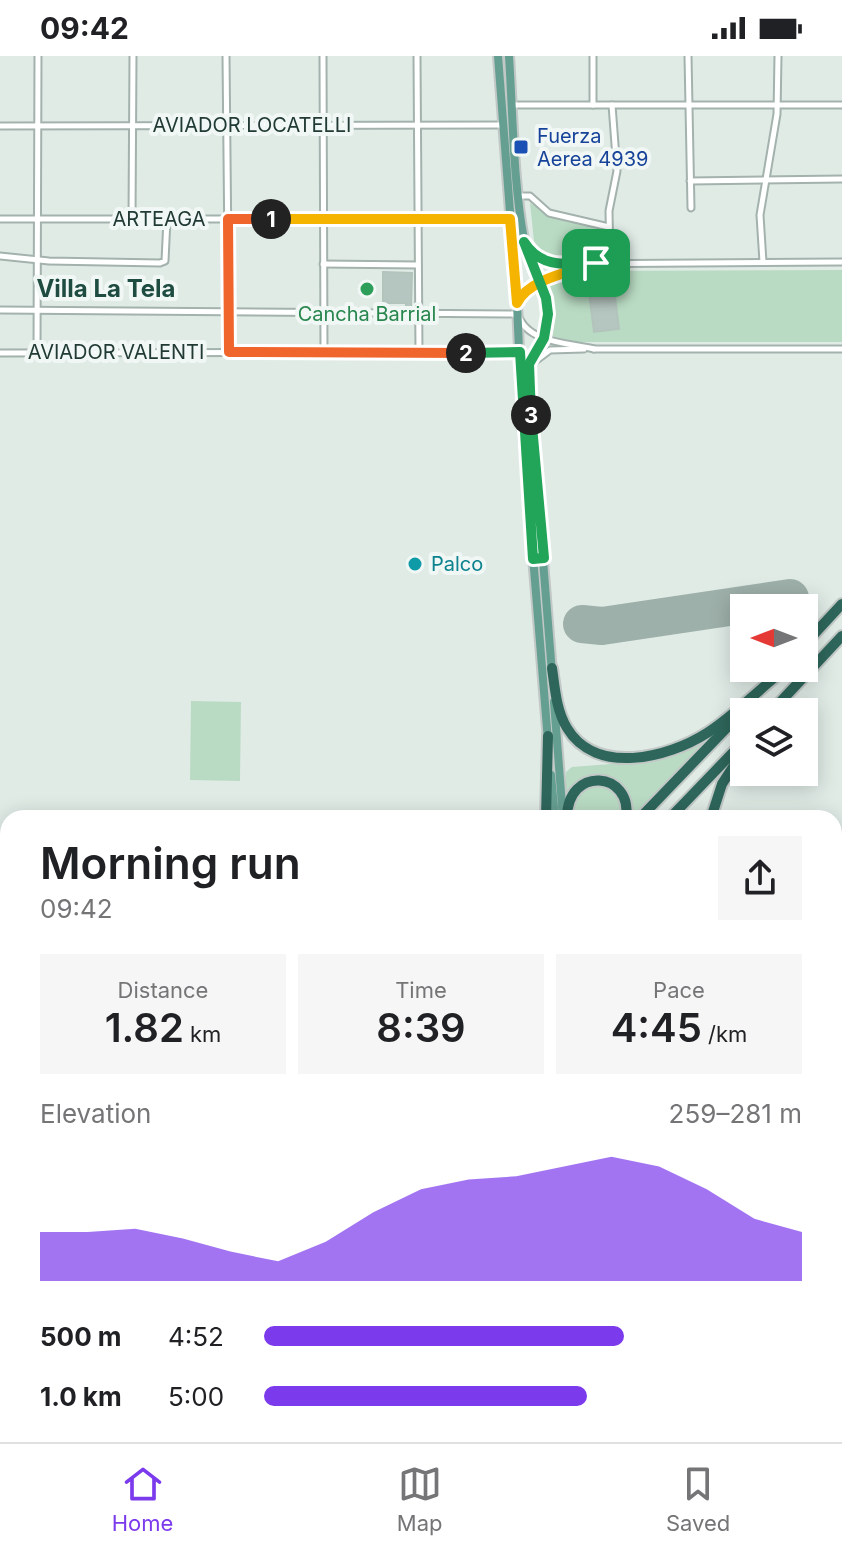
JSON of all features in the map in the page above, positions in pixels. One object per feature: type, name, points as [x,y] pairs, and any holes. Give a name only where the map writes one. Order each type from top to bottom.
[{"type":"highway","points":[[818,630],[842,604]]},
{"type":"highway","points":[[818,662],[842,636]]},
{"type":"highway","points":[[552,668],[559,710],[570,733],[593,752],[623,758],[662,753],[701,737],[769,682]]},
{"type":"highway","points":[[648,810],[770,682]]},
{"type":"highway","points":[[784,698],[799,682]]},
{"type":"highway","points":[[790,698],[802,682]]},
{"type":"highway","points":[[546,810],[548,736]]},
{"type":"highway","points":[[678,810],[730,756]]},
{"type":"highway","points":[[714,810],[722,784],[730,772]]},
{"type":"highway","points":[[567,810],[573,792],[595,780],[609,783],[619,790],[625,800],[626,810]]},
{"type":"main road","points":[[498,56],[533,559],[554,810]]},
{"type":"main road","points":[[509,56],[524,242],[548,314],[544,338],[533,355],[528,373],[564,810]]},
{"type":"main road","points":[[533,559],[544,558]]},
{"type":"street","points":[[37,353],[38,56]]},
{"type":"street","points":[[132,219],[133,56]]},
{"type":"street","points":[[226,56],[229,352]]},
{"type":"street","points":[[323,56],[324,353]]},
{"type":"street","points":[[417,56],[419,354]]},
{"type":"street","points":[[593,56],[593,105]]},
{"type":"street","points":[[688,56],[691,208]]},
{"type":"street","points":[[763,262],[760,215],[777,105],[778,56]]},
{"type":"street","points":[[512,105],[842,105]]},
{"type":"street","points":[[610,263],[609,227],[617,171],[612,105]]},
{"type":"street","name":"AVIADOR LOCATELLI","points":[[0,126],[504,125]]},
{"type":"street","points":[[690,181],[842,179]]},
{"type":"street","points":[[519,196],[530,196],[549,213],[609,227]]},
{"type":"street","name":"ARTEAGA","points":[[0,219],[510,219]]},
{"type":"street","points":[[0,256],[38,261],[160,263],[165,261],[167,219]]},
{"type":"street","points":[[524,242],[532,254],[546,262],[842,262]]},
{"type":"street","points":[[517,303],[525,291],[540,283],[596,263]]},
{"type":"street","points":[[323,264],[418,265]]},
{"type":"street","points":[[0,310],[518,314],[524,328],[544,338],[594,349]]},
{"type":"street","points":[[528,373],[545,352],[594,349],[842,349]]},
{"type":"street","name":"AVIADOR VALENTI","points":[[0,353],[520,352]]},
{"type":"green space","points":[[530,203],[548,214],[606,230],[607,255],[545,256],[534,241]]},
{"type":"green space","points":[[842,270],[842,342],[572,342],[549,335],[552,305],[544,284],[594,271]]},
{"type":"green space","points":[[191,701],[241,702],[240,781],[190,780]]},
{"type":"green space","points":[[708,737],[640,810],[630,810],[607,778],[566,792],[566,772],[572,767],[636,762]]},
{"type":"green space","points":[[595,783],[608,788],[616,795],[620,810],[574,810],[578,792]]},
{"type":"building","points":[[383,272],[412,273],[411,308],[406,308],[406,303],[383,303]]},
{"type":"building","points":[[614,289],[619,329],[594,332],[589,292]]},
{"type":"runway","points":[[582,624],[602,626],[730,607]]},
{"type":"place","name":"Fuerza Aerea 4939","points":[[521,147]]},
{"type":"place","name":"Cancha Barrial","points":[[367,289]]},
{"type":"place","name":"Palco","points":[[415,564]]},
{"type":"district","name":"Villa La Tela","points":[[106,288]]},
{"type":"route","points":[[596,263],[540,283],[536,284],[525,291],[517,303],[510,219],[228,219],[229,352],[520,352],[533,559],[544,558],[528,373],[533,355],[544,338],[548,314],[546,298],[540,283],[529,259],[524,242],[532,254],[546,262],[596,263]]}]
